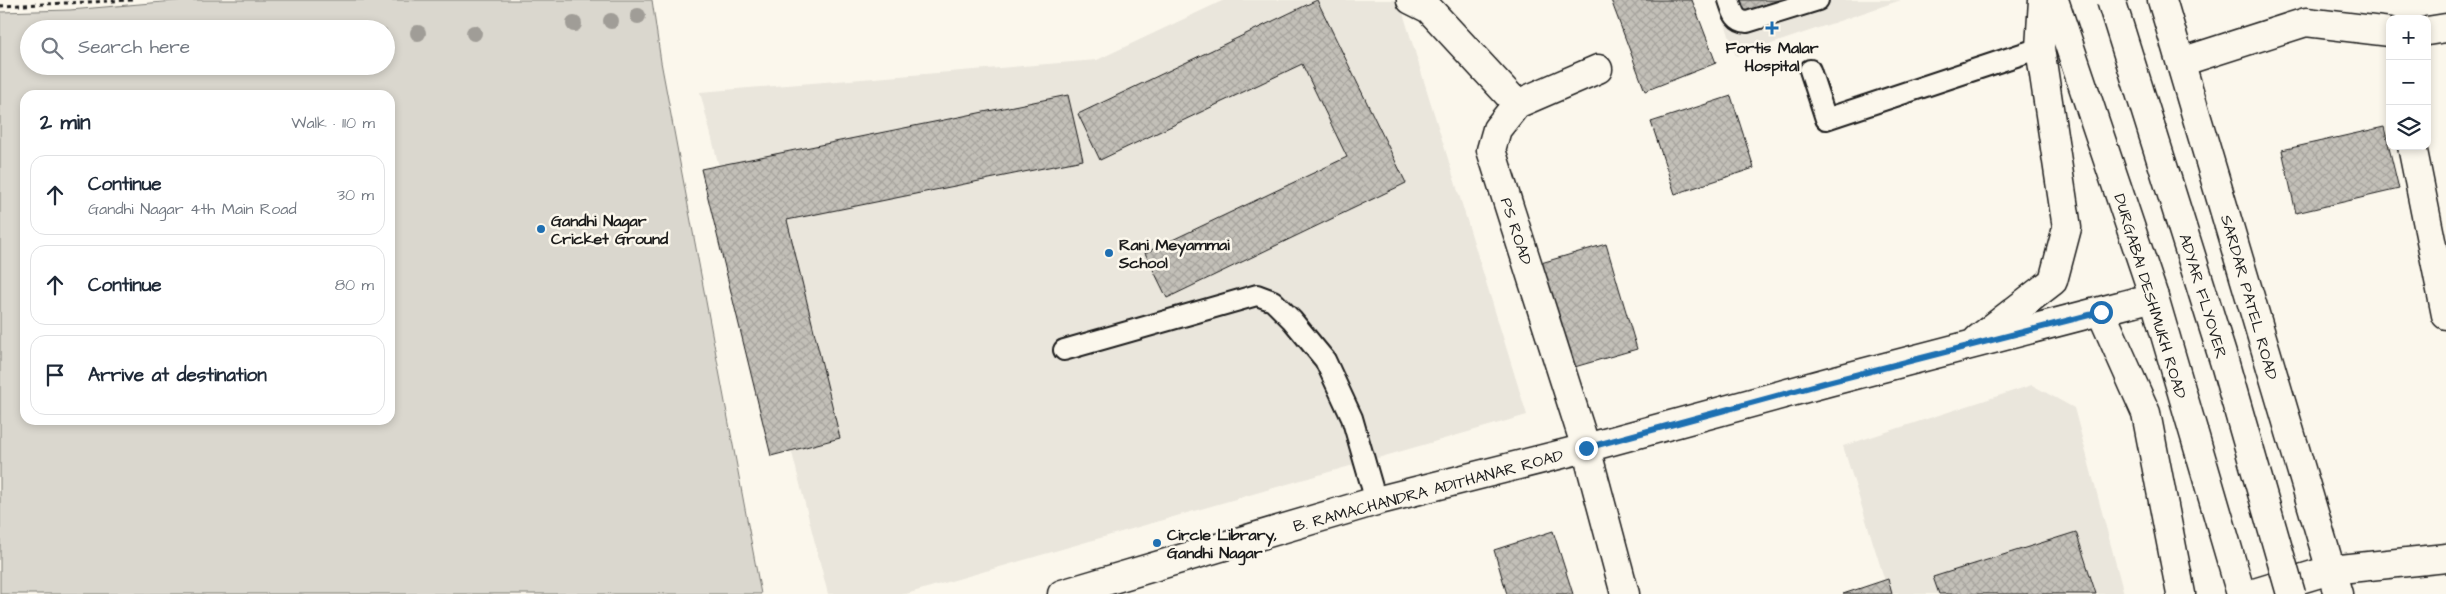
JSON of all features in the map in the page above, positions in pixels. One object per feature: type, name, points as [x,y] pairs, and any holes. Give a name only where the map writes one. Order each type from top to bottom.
[{"type":"street","points":[[1411,0],[1429,9],[1517,104]]},
{"type":"street","points":[[1969,346],[2054,281],[2067,228],[2040,48],[2043,0]]},
{"type":"street","name":"DURGABAI DESHMUKH ROAD","points":[[2054,0],[2154,297],[2241,594]]},
{"type":"street","name":"ADYAR FLYOVER","points":[[2111,0],[2225,364],[2291,594]]},
{"type":"street","name":"SARDAR PATEL ROAD","points":[[2162,0],[2334,582]]},
{"type":"street","points":[[2181,62],[2306,22],[2386,32]]},
{"type":"street","points":[[2431,30],[2446,28]]},
{"type":"street","name":"PS ROAD","points":[[1598,69],[1517,104],[1497,129],[1492,150],[1586,448],[1625,594]]},
{"type":"street","points":[[2413,150],[2446,316]]},
{"type":"street","name":"B. RAMACHANDRA ADITHANAR ROAD","points":[[1062,594],[1376,501],[1586,448],[1828,382],[2154,297]]},
{"type":"street","points":[[2101,312],[2146,413],[2181,594]]},
{"type":"street","points":[[2251,594],[2334,582],[2446,558]]},
{"type":"lane","points":[[1729,0],[1735,16],[1741,22],[1748,22],[1818,0]]},
{"type":"lane","points":[[1810,70],[1826,119],[2040,48]]},
{"type":"lane","points":[[1064,350],[1257,295],[1273,301],[1292,320],[1325,360],[1352,418],[1376,501]]},
{"type":"path","points":[[0,6],[132,0]]},
{"type":"shaded area","name":"Gandhi Nagar Cricket Ground","points":[[186,0],[652,0],[661,62],[761,594],[0,594],[0,12],[70,10]]},
{"type":"shaded area","name":"Rani Meyammai School","points":[[1224,0],[1399,0],[1527,415],[906,594],[828,594],[700,92],[1097,60]]},
{"type":"shaded area","name":"Fortis Malar Hospital","points":[[1717,0],[1901,0],[1736,56]]},
{"type":"shaded area","points":[[2032,385],[2074,408],[2124,594],[1889,594],[1843,446]]},
{"type":"building","points":[[1317,0],[1406,183],[1167,298],[1145,253],[1347,157],[1302,64],[1100,160],[1078,114]]},
{"type":"building","points":[[1611,0],[1692,0],[1716,63],[1645,91]]},
{"type":"building","points":[[1738,0],[1789,0],[1743,15]]},
{"type":"building","points":[[1068,95],[1083,160],[787,220],[840,438],[771,456],[701,169]]},
{"type":"building","points":[[1731,96],[1754,168],[1675,194],[1651,122]]},
{"type":"building","points":[[2384,127],[2386,150],[2390,150],[2399,189],[2296,213],[2282,150]]},
{"type":"building","points":[[1606,244],[1637,349],[1571,368],[1541,263]]},
{"type":"building","points":[[1553,531],[1573,594],[1507,594],[1494,550]]},
{"type":"building","points":[[2076,532],[2096,594],[1939,594],[1933,577]]},
{"type":"building","points":[[1888,579],[1892,594],[1843,594]]},
{"type":"place","name":"Fortis Malar Hospital","points":[[1772,28]]},
{"type":"place","name":"Gandhi Nagar Cricket Ground","points":[[541,229]]},
{"type":"place","name":"Rani Meyammai School","points":[[1109,253]]},
{"type":"place","name":"Circle Library, Gandhi Nagar","points":[[1157,543]]},
{"type":"route","points":[[1586,448],[1828,382],[2101,312]]}]
